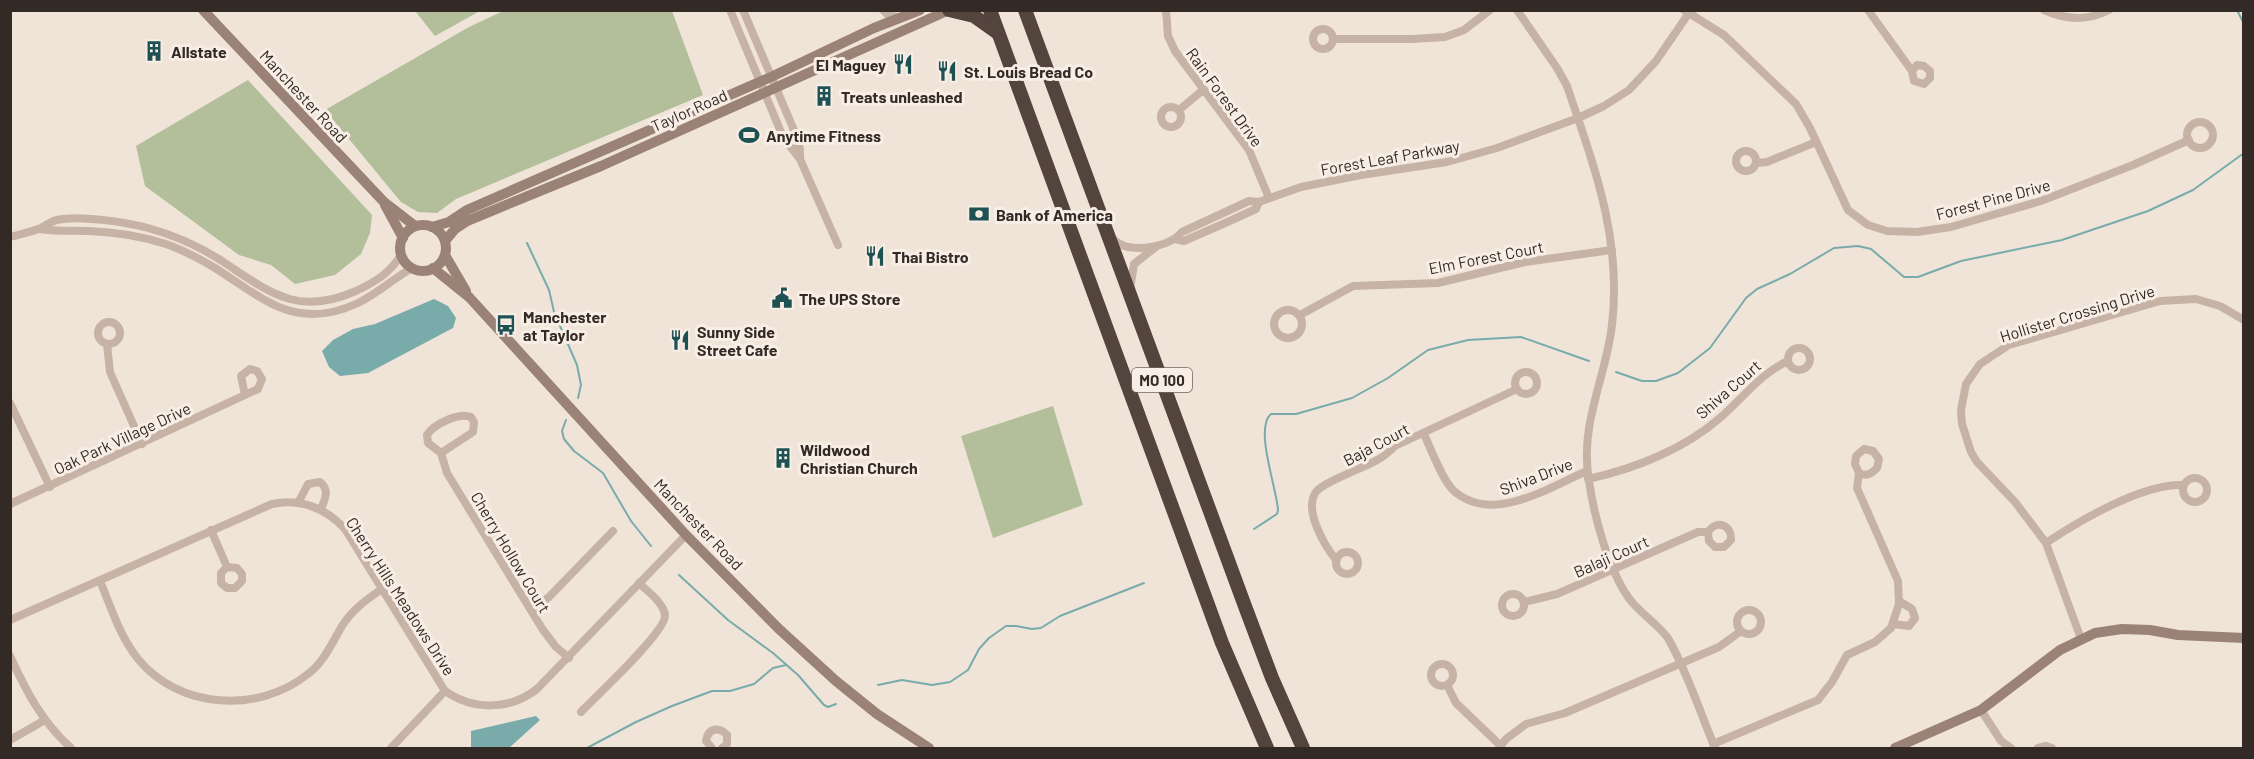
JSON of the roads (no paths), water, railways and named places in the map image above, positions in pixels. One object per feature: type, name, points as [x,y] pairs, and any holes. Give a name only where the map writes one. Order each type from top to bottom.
[{"type":"highway","points":[[949,10],[974,16],[998,33]]},
{"type":"highway","name":"MO 100","points":[[990,10],[1222,643],[1267,748]]},
{"type":"highway","name":"MO 100","points":[[1025,10],[1246,609],[1272,678],[1303,748]]},
{"type":"street","name":"Manchester Road","points":[[204,10],[384,202],[416,226]]},
{"type":"street","points":[[730,10],[783,138],[800,159],[838,245]]},
{"type":"street","points":[[743,10],[796,135],[800,148],[800,159]]},
{"type":"street","points":[[873,29],[880,19],[882,10],[888,15],[903,17]]},
{"type":"street","name":"Taylor Road","points":[[432,227],[449,222],[467,210],[920,10]]},
{"type":"street","name":"Taylor Road","points":[[445,241],[450,233],[467,221],[601,166],[949,10]]},
{"type":"street","name":"Rain Forest Drive","points":[[1166,10],[1168,36],[1175,51],[1249,150],[1269,198]]},
{"type":"street","points":[[1332,39],[1445,37],[1464,30],[1490,10]]},
{"type":"street","points":[[1517,10],[1567,86],[1607,213],[1614,284],[1612,327],[1590,416],[1588,475],[1600,531],[1627,596],[1667,637],[1714,746],[1818,700],[1832,682],[1847,655],[1882,637],[1893,624],[1899,601],[1898,581],[1859,496],[1858,474]]},
{"type":"street","points":[[1868,10],[1912,71]]},
{"type":"street","points":[[2044,10],[2076,18],[2092,18],[2109,10]]},
{"type":"street","name":"Forest Leaf Parkway","points":[[1130,291],[1134,264],[1158,246],[1175,239],[1184,241],[1223,225],[1256,209],[1259,202],[1269,198],[1301,187],[1360,175],[1447,162],[1497,148],[1604,106],[1629,90],[1656,61],[1688,12]]},
{"type":"street","name":"Forest Pine Drive","points":[[1688,12],[1724,35],[1788,95],[1802,111],[1848,210],[1868,225],[1887,231],[1907,233],[1951,227],[2054,198],[2189,140]]},
{"type":"street","points":[[1179,110],[1203,90]]},
{"type":"street","points":[[1756,163],[1767,162],[1816,142]]},
{"type":"street","name":"Manchester Road","points":[[384,202],[403,238]]},
{"type":"street","points":[[10,237],[39,229],[56,220],[74,218],[147,227],[186,241],[260,287],[283,298],[295,300],[338,297],[380,278],[392,268],[401,255]]},
{"type":"street","points":[[416,226],[432,227],[445,241],[445,255],[441,264],[426,271],[412,268],[401,255],[400,248],[403,238],[408,230],[416,226]]},
{"type":"street","points":[[39,229],[118,234],[164,244],[200,259],[255,296],[280,308],[309,314],[358,303],[412,268]]},
{"type":"street","name":"Forest Leaf Parkway","points":[[1108,236],[1128,247],[1158,246]]},
{"type":"street","name":"Elm Forest Court","points":[[1300,315],[1353,286],[1438,283],[1524,262],[1612,250]]},
{"type":"street","name":"Manchester Road","points":[[445,255],[469,297]]},
{"type":"street","name":"Manchester Road","points":[[433,268],[469,297],[686,534],[786,635],[836,681],[877,714],[929,748]]},
{"type":"street","points":[[255,296],[260,287]]},
{"type":"street","name":"Hollister Crossing Drive","points":[[2081,639],[2046,543],[2015,502],[1977,462],[1971,452],[1962,424],[1961,410],[1966,384],[1976,367],[2009,345],[2171,298],[2209,302],[2244,320]]},
{"type":"street","points":[[107,344],[110,372],[142,444]]},
{"type":"street","name":"Shiva Court","points":[[1588,475],[1630,468],[1669,451],[1722,416],[1774,367],[1788,361]]},
{"type":"street","name":"Baja Court","points":[[1336,560],[1323,542],[1314,520],[1312,504],[1316,492],[1327,484],[1379,459],[1395,446],[1517,389]]},
{"type":"street","name":"Oak Park Village Drive","points":[[10,504],[244,395]]},
{"type":"street","points":[[10,403],[50,487]]},
{"type":"street","name":"Cherry Hollow Court","points":[[441,453],[473,432],[474,422],[471,417],[461,415],[431,429],[427,435],[428,443],[441,453],[447,473],[549,639],[569,658]]},
{"type":"street","name":"Shiva Drive","points":[[1424,434],[1454,491],[1482,504],[1494,505],[1517,501],[1588,475]]},
{"type":"street","points":[[298,502],[308,483],[320,482],[326,493],[321,509]]},
{"type":"street","points":[[2046,543],[2074,524],[2125,500],[2174,485],[2183,486]]},
{"type":"street","name":"Cherry Hills Meadows Drive","points":[[10,620],[272,504],[298,502],[321,509],[331,515],[345,530],[445,690],[455,698],[474,704],[507,704],[518,701],[537,689],[686,534]]},
{"type":"street","points":[[211,530],[227,567]]},
{"type":"street","points":[[532,610],[549,597],[613,531]]},
{"type":"street","name":"Balaji Court","points":[[1524,602],[1557,594],[1698,532],[1708,532]]},
{"type":"street","points":[[100,581],[131,651],[149,670],[189,694],[218,701],[263,697],[308,674],[329,649],[351,615],[382,589]]},
{"type":"street","points":[[581,712],[648,643],[664,622],[665,615],[658,602],[639,583]]},
{"type":"street","points":[[1893,624],[1909,626],[1915,618],[1912,609],[1899,601]]},
{"type":"street","points":[[1895,748],[1981,710],[2060,650],[2095,633],[2122,629],[2224,639],[2244,638]]},
{"type":"street","points":[[1447,685],[1456,703],[1500,747],[1506,739],[1526,724],[1565,712],[1680,664],[1719,647],[1741,631]]},
{"type":"street","points":[[10,656],[25,690],[45,720],[70,748]]},
{"type":"street","points":[[391,748],[445,690]]},
{"type":"street","points":[[1981,710],[2001,741],[2011,748]]},
{"type":"street","points":[[10,741],[45,720]]},
{"type":"street","points":[[712,748],[706,741],[707,735],[710,731],[717,729],[723,730],[727,735],[728,747]]},
{"type":"street","points":[[2038,748],[2046,746],[2052,748]]},
{"type":"water","points":[[434,299],[448,306],[456,318],[453,328],[368,373],[340,376],[329,367],[322,351],[333,340],[353,329],[375,324]]},
{"type":"water","points":[[536,716],[540,720],[509,748],[471,748],[471,731]]},
{"type":"waterway","points":[[2237,10],[2244,24]]},
{"type":"waterway","points":[[1616,372],[1642,381],[1656,381],[1678,373],[1710,348],[1746,298],[1757,289],[1790,274],[1834,248],[1858,246],[1871,249],[1904,277],[1918,277],[1961,261],[2062,240],[2148,211],[2193,190],[2244,153]]},
{"type":"waterway","points":[[527,243],[549,290],[554,312],[577,365],[581,385],[578,398]]},
{"type":"waterway","points":[[1254,529],[1277,514],[1278,510],[1265,445],[1266,421],[1271,414],[1296,414],[1352,398],[1388,378],[1428,350],[1468,340],[1521,337],[1589,361]]},
{"type":"waterway","points":[[566,420],[562,431],[564,439],[574,451],[603,473],[631,521],[651,546]]},
{"type":"waterway","points":[[679,575],[728,620],[773,653],[798,675],[824,705],[828,707],[836,704]]},
{"type":"waterway","points":[[878,685],[902,680],[932,685],[950,682],[968,670],[979,649],[989,638],[1006,626],[1041,628],[1060,616],[1144,583]]},
{"type":"waterway","points":[[587,748],[672,706],[712,691],[730,691],[754,684],[773,668],[786,665]]},
{"type":"place","name":"Allstate","points":[[154,51]]},
{"type":"place","name":"El Maguey","points":[[903,64]]},
{"type":"place","name":"St. Louis Bread Co","points":[[947,71]]},
{"type":"place","name":"Treats unleashed","points":[[824,96]]},
{"type":"place","name":"Anytime Fitness","points":[[749,135]]},
{"type":"place","name":"Bank of America","points":[[979,214]]},
{"type":"place","name":"Thai Bistro","points":[[875,256]]},
{"type":"place","name":"The UPS Store","points":[[782,298]]},
{"type":"place","name":"Manchester at Taylor","points":[[506,325]]},
{"type":"place","name":"Sunny Side Street Cafe","points":[[680,340]]},
{"type":"place","name":"Wildwood Christian Church","points":[[783,458]]}]
